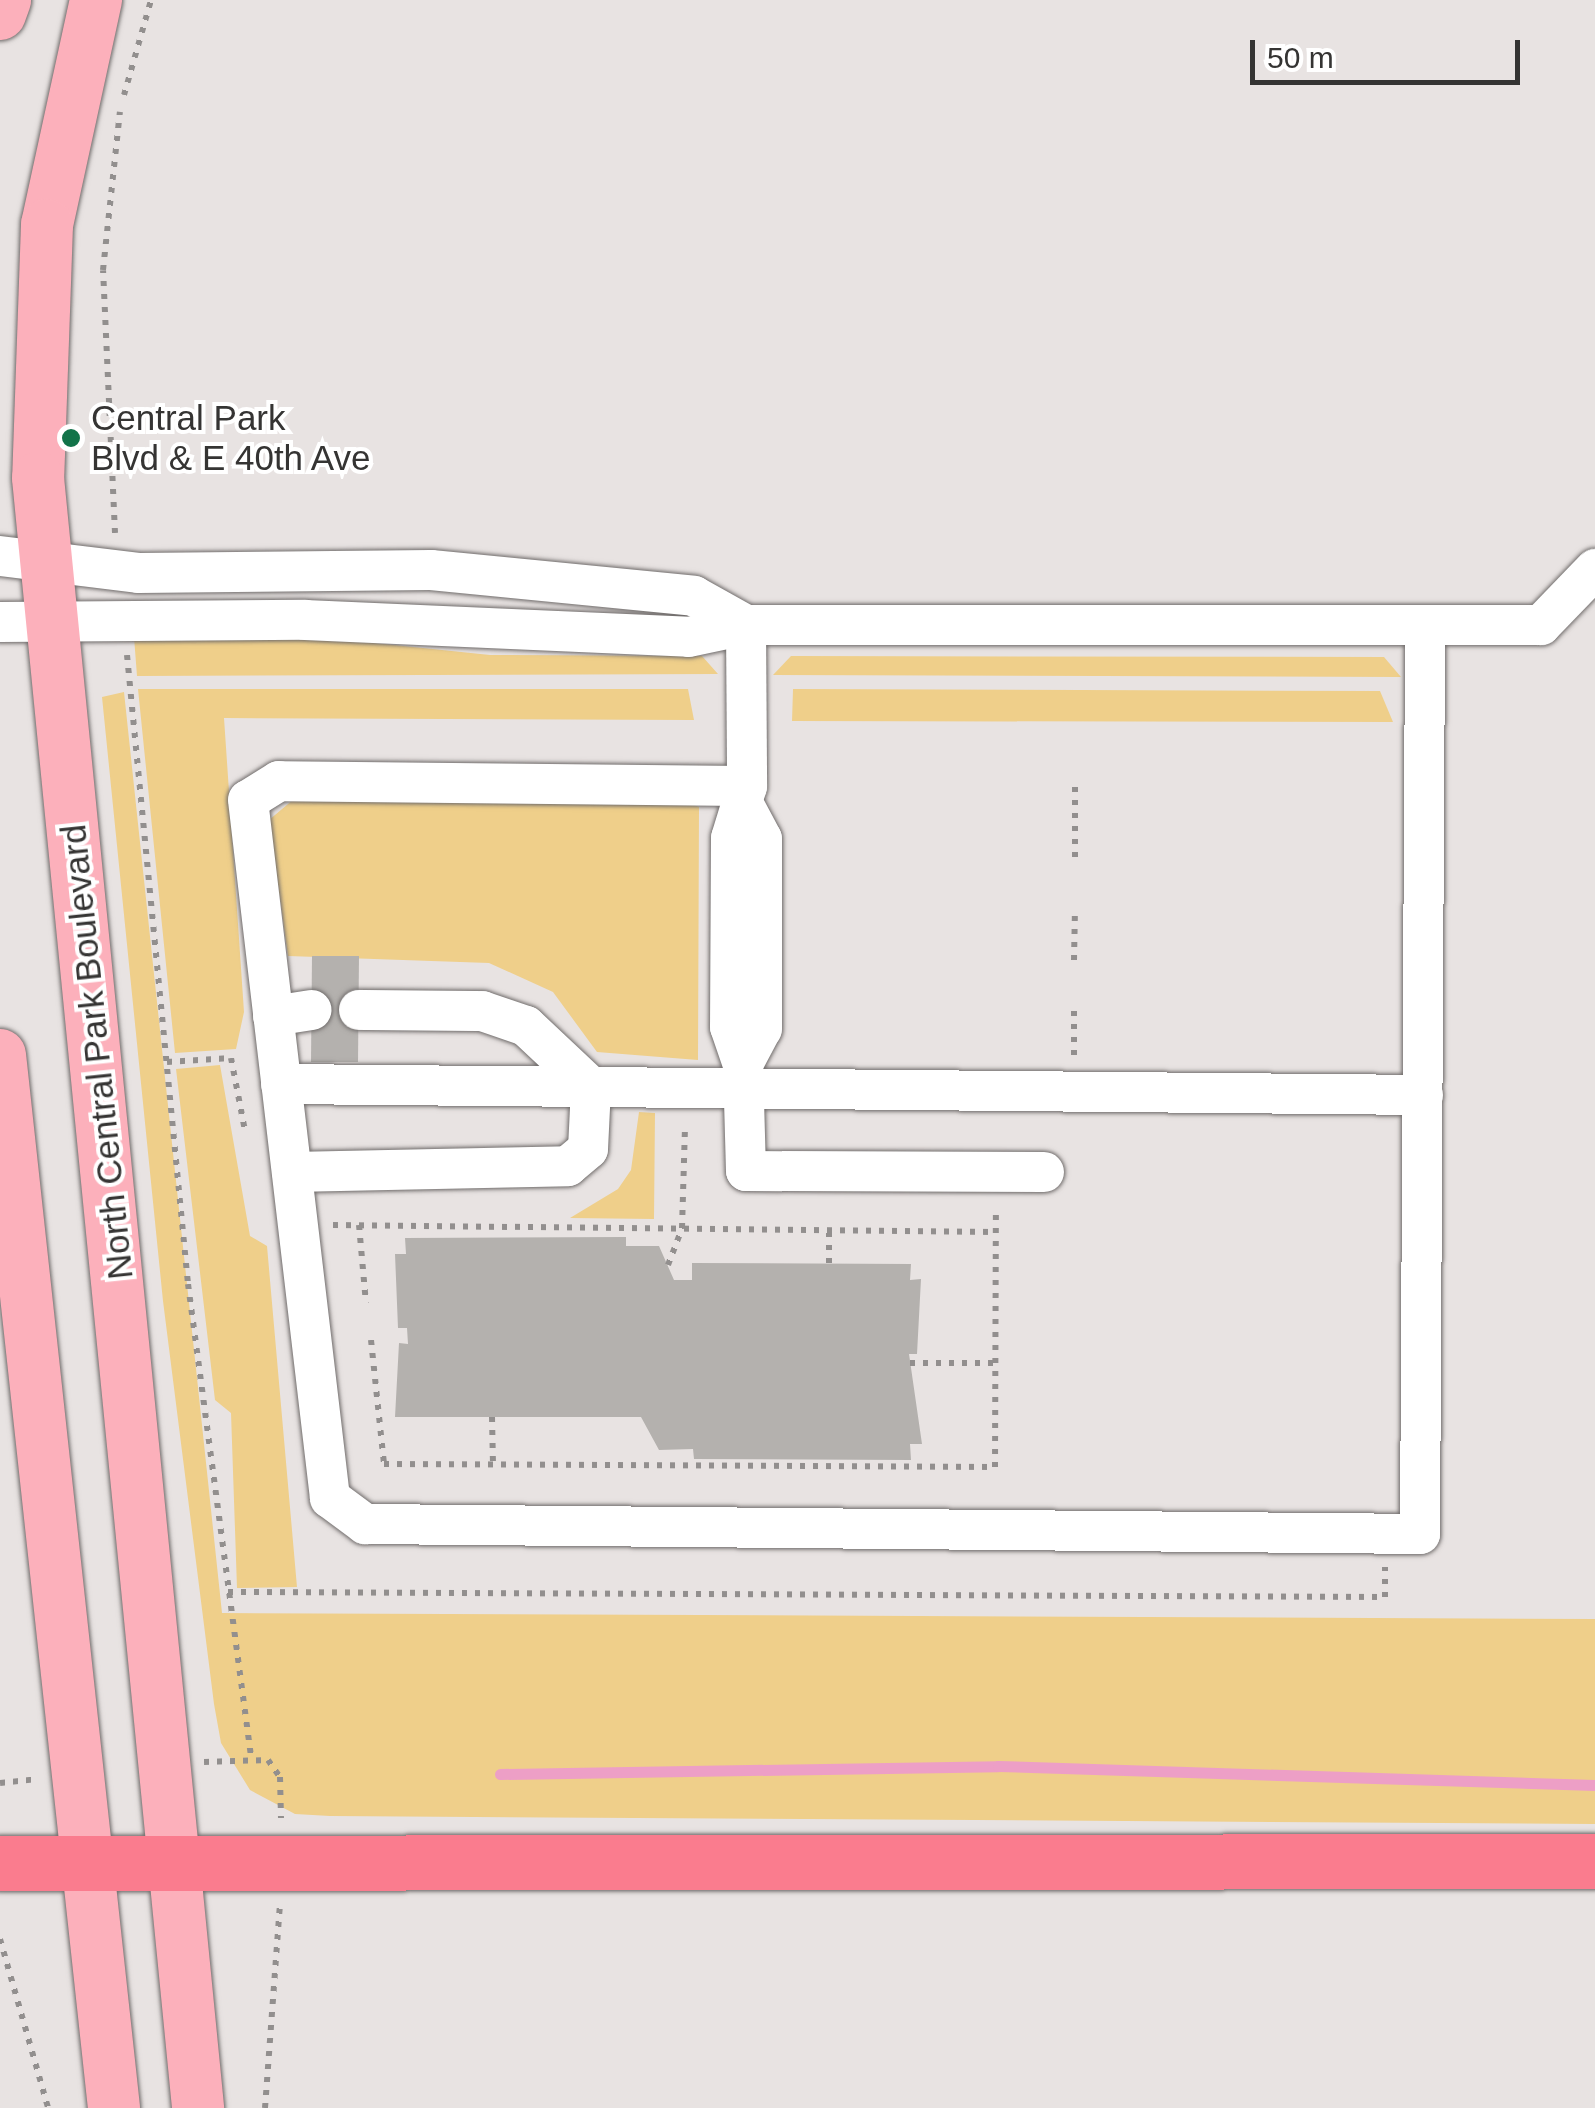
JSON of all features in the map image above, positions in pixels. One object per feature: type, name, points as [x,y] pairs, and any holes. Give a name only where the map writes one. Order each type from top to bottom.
[{"type":"highway","points":[[0,1862],[1595,1861]]},
{"type":"main road","points":[[0,14],[5,0]]},
{"type":"main road","name":"North Central Park Boulevard","points":[[96,0],[47,225],[24,558],[53,622],[198,2108]]},
{"type":"main road","points":[[0,1055],[114,2108]]},
{"type":"street","points":[[24,558],[138,573],[432,570],[694,596],[746,624]]},
{"type":"street","points":[[0,622],[305,620],[689,636],[746,624],[1541,625],[1595,568]]},
{"type":"street","points":[[746,624],[746,797],[731,838],[730,1027],[743,1076],[746,1171],[1044,1172]]},
{"type":"street","points":[[746,797],[279,782],[248,800],[292,1013],[282,1084],[330,1498],[365,1524],[1420,1534],[1425,626]]},
{"type":"street","points":[[292,1172],[568,1166],[588,1149],[591,1087],[526,1026],[482,1011],[359,1010]]},
{"type":"street","points":[[282,1084],[591,1087],[743,1076],[1422,1095]]},
{"type":"path","points":[[116,539],[107,196],[152,0]]},
{"type":"path","points":[[126,645],[167,1062],[228,1592],[251,1757]]},
{"type":"path","points":[[1075,787],[1075,862]]},
{"type":"path","points":[[1074,960],[1075,908]]},
{"type":"path","points":[[1074,1006],[1074,1060]]},
{"type":"path","points":[[167,1062],[231,1058],[248,1146]]},
{"type":"path","points":[[668,1265],[682,1228],[685,1115]]},
{"type":"path","points":[[371,1340],[384,1464],[995,1467],[996,1193]]},
{"type":"path","points":[[326,1224],[996,1232]]},
{"type":"path","points":[[359,1225],[366,1304]]},
{"type":"path","points":[[829,1233],[829,1263]]},
{"type":"path","points":[[910,1362],[995,1363]]},
{"type":"path","points":[[492,1417],[494,1465]]},
{"type":"path","points":[[228,1592],[1385,1597],[1386,1555]]},
{"type":"path","points":[[228,1760],[251,1757],[276,1768],[282,1810]]},
{"type":"path","points":[[0,1782],[11,1782]]},
{"type":"path","points":[[266,2108],[280,1899]]},
{"type":"path","points":[[0,1939],[48,2108]]},
{"type":"shaded area","points":[[298,635],[490,655],[702,656],[718,674],[137,676],[134,637]]},
{"type":"shaded area","points":[[791,656],[1384,657],[1401,677],[773,675]]},
{"type":"shaded area","points":[[138,689],[688,689],[694,720],[224,718],[244,1012],[236,1049],[175,1053]]},
{"type":"shaded area","points":[[793,689],[1380,691],[1393,722],[792,721]]},
{"type":"shaded area","points":[[124,692],[222,1613],[1595,1619],[1595,1824],[330,1816],[295,1814],[250,1790],[221,1743],[214,1704],[163,1301],[102,697]]},
{"type":"shaded area","points":[[294,799],[678,799],[699,807],[698,1060],[597,1052],[553,992],[489,963],[288,956],[269,820]]},
{"type":"shaded area","points":[[220,1065],[250,1236],[267,1246],[297,1587],[237,1588],[231,1413],[215,1400],[176,1069]]},
{"type":"shaded area","points":[[639,1112],[655,1113],[654,1219],[570,1218],[618,1189],[631,1170]]},
{"type":"building","points":[[312,956],[359,956],[358,1062],[311,1062]]},
{"type":"building","points":[[626,1237],[626,1246],[659,1246],[674,1280],[692,1280],[692,1263],[911,1264],[910,1280],[921,1279],[917,1354],[909,1354],[922,1444],[910,1444],[911,1460],[694,1459],[693,1449],[659,1450],[641,1417],[395,1417],[399,1343],[408,1344],[407,1328],[398,1328],[395,1254],[406,1254],[405,1238]]},
{"type":"waterway","points":[[500,1774],[998,1766],[1595,1785]]},
{"type":"place","name":"Central Park Blvd & E 40th Ave","points":[[71,438]]}]
